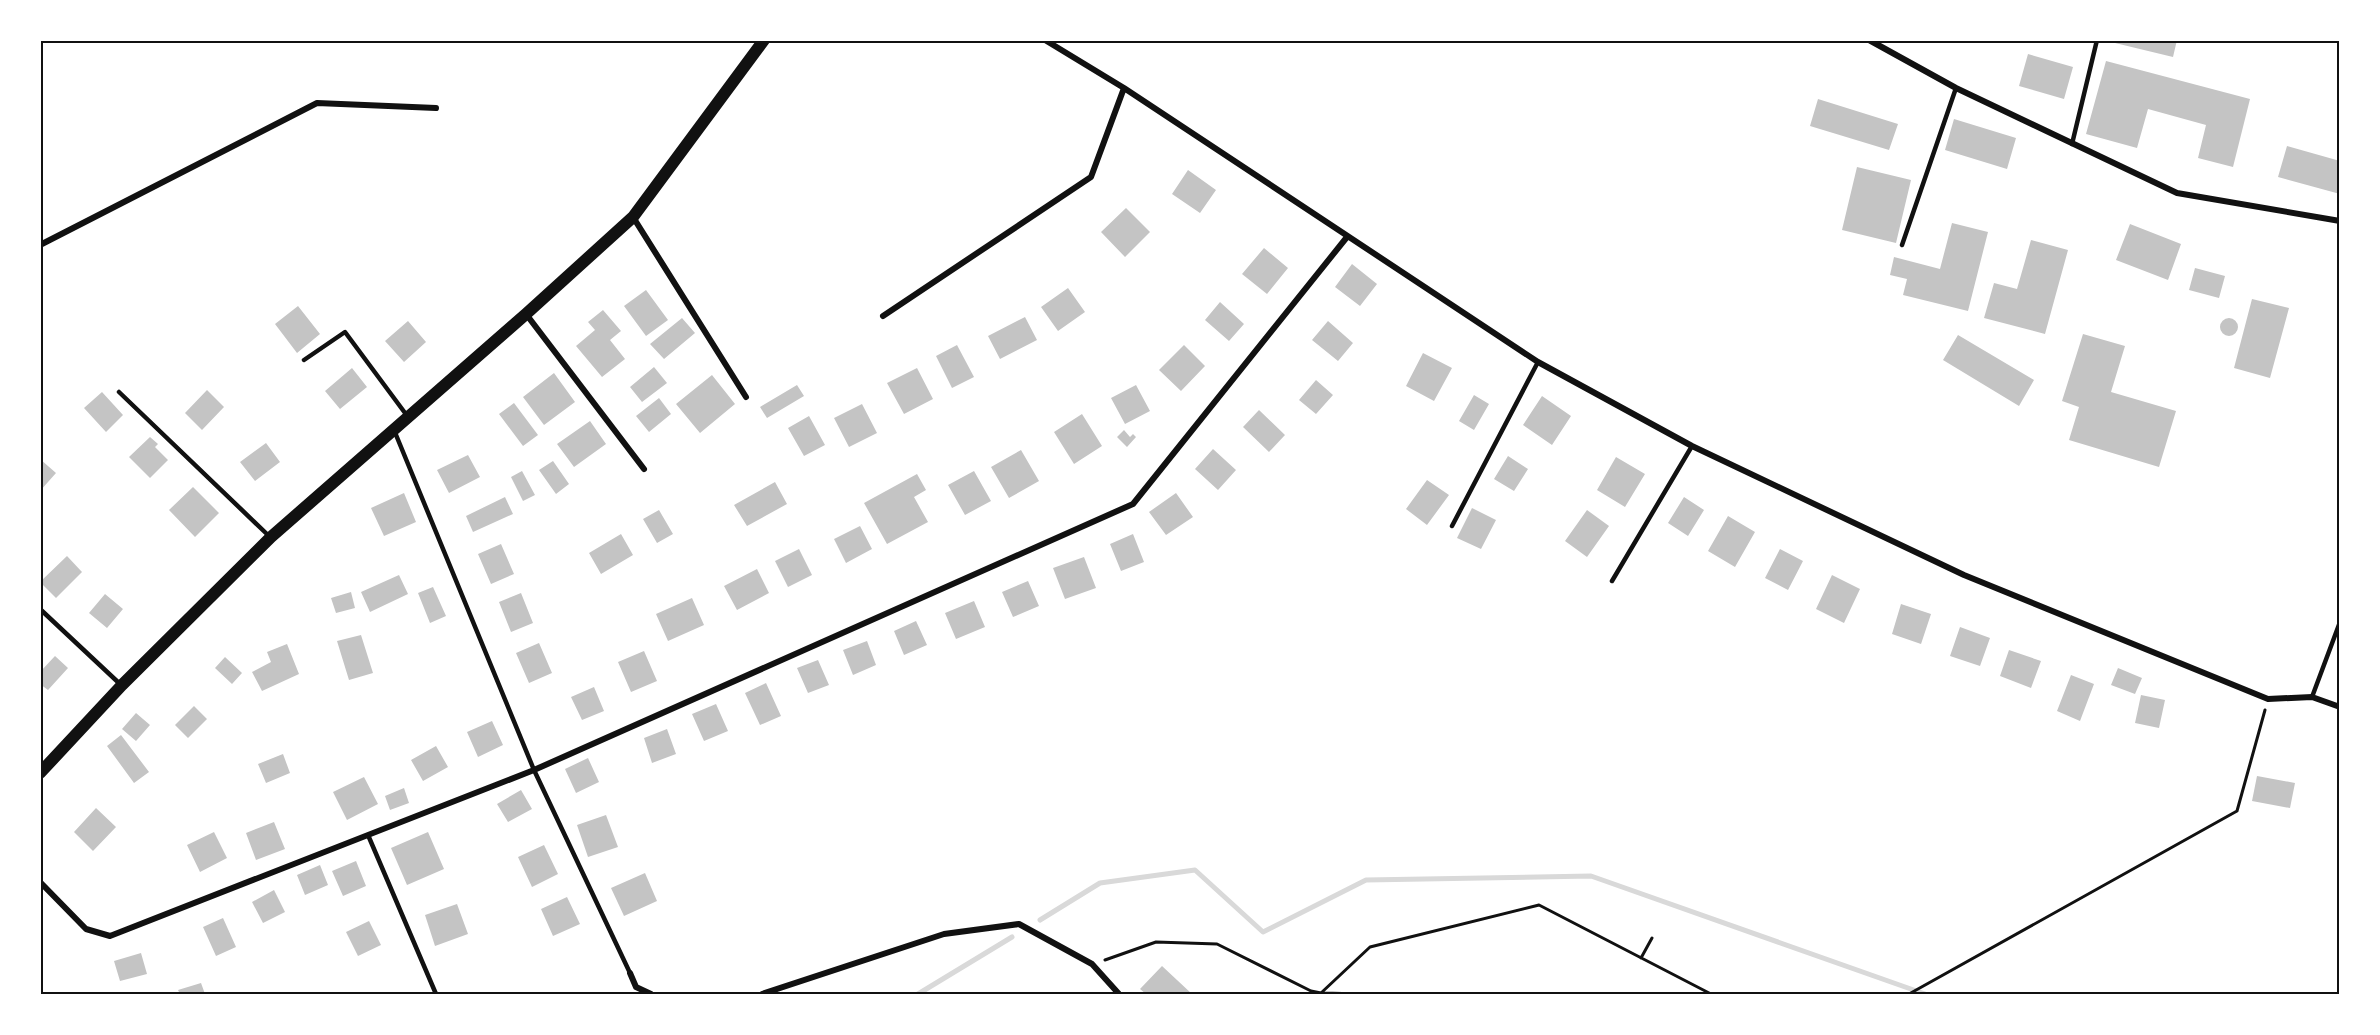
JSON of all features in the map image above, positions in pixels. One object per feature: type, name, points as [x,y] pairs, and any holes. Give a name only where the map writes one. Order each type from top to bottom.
[{"type":"main road","points":[[40,773],[122,686],[271,537],[526,314],[633,217],[764,40]]},
{"type":"street","points":[[1045,40],[1124,88],[1538,362],[1692,446],[1964,575],[2268,699],[2312,697],[2340,707]]},
{"type":"street","points":[[1869,40],[1956,88],[2177,193],[2340,221]]},
{"type":"street","points":[[883,316],[1091,177],[1124,88]]},
{"type":"street","points":[[40,245],[317,103],[436,108]]},
{"type":"street","points":[[633,217],[746,397]]},
{"type":"street","points":[[40,882],[86,929],[110,936],[534,770],[1133,504],[1347,237]]},
{"type":"street","points":[[526,314],[644,469]]},
{"type":"street","points":[[762,994],[944,934],[1019,924],[1092,964],[1119,994]]},
{"type":"street","points":[[630,973],[636,987],[651,994]]},
{"type":"lane","points":[[2072,144],[2097,40]]},
{"type":"lane","points":[[1902,245],[1956,88]]},
{"type":"lane","points":[[304,360],[345,332],[408,417]]},
{"type":"lane","points":[[1452,526],[1538,362]]},
{"type":"lane","points":[[119,392],[271,537]]},
{"type":"lane","points":[[393,428],[534,770],[630,973]]},
{"type":"lane","points":[[1612,581],[1692,446]]},
{"type":"lane","points":[[40,609],[122,686]]},
{"type":"lane","points":[[2312,697],[2340,622]]},
{"type":"lane","points":[[368,835],[436,994]]},
{"type":"path","points":[[1909,994],[2237,811],[2268,699]]},
{"type":"path","points":[[1321,994],[1370,947],[1539,905],[1711,994]]},
{"type":"path","points":[[1641,958],[1652,938]]},
{"type":"path","points":[[1092,964],[1156,942],[1217,944],[1311,991],[1321,994],[1362,994]]},
{"type":"building","points":[[2115,40],[2177,40],[2173,57],[2115,43]]},
{"type":"building","points":[[2028,54],[2073,67],[2064,99],[2019,86]]},
{"type":"building","points":[[2106,61],[2250,99],[2233,167],[2198,158],[2206,125],[2148,109],[2137,148],[2086,134]]},
{"type":"building","points":[[1818,99],[1898,124],[1889,150],[1810,126]]},
{"type":"building","points":[[1954,119],[2016,138],[2007,169],[1945,150]]},
{"type":"building","points":[[2287,146],[2340,161],[2340,194],[2278,177]]},
{"type":"building","points":[[1857,167],[1911,180],[1896,243],[1842,230]]},
{"type":"building","points":[[1188,170],[1216,190],[1200,213],[1172,194]]},
{"type":"building","points":[[1126,208],[1150,232],[1125,257],[1101,232]]},
{"type":"building","points":[[1952,223],[1988,232],[1968,311],[1903,295],[1907,279],[1890,275],[1894,257],[1940,269]]},
{"type":"building","points":[[2130,224],[2181,244],[2168,280],[2116,260]]},
{"type":"building","points":[[2031,240],[2068,250],[2045,334],[1984,318],[1994,283],[2017,289]]},
{"type":"building","points":[[1264,248],[1288,268],[1267,294],[1242,274]]},
{"type":"building","points":[[1352,264],[1377,284],[1360,306],[1335,287]]},
{"type":"building","points":[[2195,268],[2225,276],[2219,298],[2189,290]]},
{"type":"building","points":[[1068,288],[1085,312],[1058,331],[1041,307]]},
{"type":"building","points":[[646,290],[668,320],[646,336],[624,306]]},
{"type":"building","points":[[2252,299],[2289,308],[2270,378],[2234,368]]},
{"type":"building","points":[[1220,302],[1244,324],[1229,341],[1205,320]]},
{"type":"building","points":[[298,306],[320,334],[297,353],[275,324]]},
{"type":"building","points":[[603,310],[621,331],[610,340],[625,359],[602,377],[576,346],[595,330],[588,322]]},
{"type":"building","points":[[1025,317],[1037,340],[1000,359],[988,336]]},
{"type":"building","points":[[682,318],[695,333],[664,359],[650,344]]},
{"type":"building","points":[[2229,318],[2235,321],[2238,327],[2235,333],[2229,336],[2223,333],[2220,327],[2223,321]]},
{"type":"building","points":[[408,321],[426,342],[404,362],[385,341]]},
{"type":"building","points":[[1328,321],[1353,343],[1338,361],[1312,340]]},
{"type":"building","points":[[2083,334],[2125,346],[2111,392],[2176,411],[2159,467],[2069,440],[2079,407],[2062,401]]},
{"type":"building","points":[[1958,335],[2034,380],[2019,406],[1943,360]]},
{"type":"building","points":[[957,345],[974,377],[952,388],[936,356]]},
{"type":"building","points":[[1184,345],[1205,366],[1181,391],[1159,370]]},
{"type":"building","points":[[1423,353],[1452,368],[1434,401],[1406,386]]},
{"type":"building","points":[[654,367],[667,383],[642,402],[630,387]]},
{"type":"building","points":[[352,368],[367,387],[340,409],[325,391]]},
{"type":"building","points":[[917,368],[933,399],[904,414],[887,383]]},
{"type":"building","points":[[554,373],[575,402],[544,425],[523,397]]},
{"type":"building","points":[[712,375],[735,404],[700,433],[676,404]]},
{"type":"building","points":[[1316,380],[1333,395],[1316,414],[1299,400]]},
{"type":"building","points":[[797,385],[804,396],[767,418],[760,407]]},
{"type":"building","points":[[1136,385],[1150,411],[1125,424],[1111,398]]},
{"type":"building","points":[[207,390],[224,407],[202,430],[185,413]]},
{"type":"building","points":[[102,392],[123,415],[106,432],[84,408]]},
{"type":"building","points":[[1474,395],[1489,404],[1474,430],[1459,421]]},
{"type":"building","points":[[1542,396],[1571,416],[1552,445],[1523,425]]},
{"type":"building","points":[[659,398],[671,414],[649,432],[636,416]]},
{"type":"building","points":[[514,403],[538,435],[523,446],[499,414]]},
{"type":"building","points":[[862,404],[877,433],[849,447],[834,418]]},
{"type":"building","points":[[1259,410],[1285,435],[1269,452],[1243,427]]},
{"type":"building","points":[[1082,414],[1102,446],[1074,464],[1054,432]]},
{"type":"building","points":[[809,416],[825,445],[804,456],[788,428]]},
{"type":"building","points":[[590,421],[606,444],[574,467],[557,444]]},
{"type":"building","points":[[1124,430],[1130,437],[1133,434],[1136,437],[1127,447],[1117,437]]},
{"type":"building","points":[[150,437],[158,444],[155,447],[168,460],[150,478],[129,457]]},
{"type":"building","points":[[266,443],[280,462],[255,481],[240,462]]},
{"type":"building","points":[[1213,449],[1236,470],[1218,490],[1195,469]]},
{"type":"building","points":[[1021,450],[1039,481],[1009,498],[991,467]]},
{"type":"building","points":[[468,455],[480,477],[449,493],[437,470]]},
{"type":"building","points":[[1508,456],[1528,469],[1514,491],[1494,479]]},
{"type":"building","points":[[1616,457],[1645,474],[1625,507],[1597,490]]},
{"type":"building","points":[[40,459],[56,473],[40,491]]},
{"type":"building","points":[[553,461],[569,484],[556,494],[539,470]]},
{"type":"building","points":[[522,471],[535,495],[523,501],[511,477]]},
{"type":"building","points":[[974,471],[991,501],[965,515],[948,485]]},
{"type":"building","points":[[917,474],[926,490],[914,497],[928,522],[887,544],[864,503]]},
{"type":"building","points":[[1427,480],[1449,495],[1427,525],[1406,509]]},
{"type":"building","points":[[775,482],[787,504],[747,526],[734,505]]},
{"type":"building","points":[[193,487],[219,513],[195,537],[169,510]]},
{"type":"building","points":[[404,493],[416,522],[384,536],[371,508]]},
{"type":"building","points":[[1176,493],[1193,517],[1166,535],[1149,512]]},
{"type":"building","points":[[505,497],[513,514],[473,532],[466,516]]},
{"type":"building","points":[[1684,497],[1704,510],[1688,536],[1668,523]]},
{"type":"building","points":[[1472,508],[1496,520],[1481,549],[1457,538]]},
{"type":"building","points":[[659,510],[673,534],[657,543],[643,519]]},
{"type":"building","points":[[1587,510],[1609,526],[1587,557],[1565,541]]},
{"type":"building","points":[[1728,516],[1755,532],[1735,567],[1708,551]]},
{"type":"building","points":[[860,526],[872,549],[846,563],[834,539]]},
{"type":"building","points":[[621,534],[633,555],[601,574],[589,553]]},
{"type":"building","points":[[1133,534],[1144,562],[1121,571],[1110,544]]},
{"type":"building","points":[[501,544],[514,574],[491,584],[478,554]]},
{"type":"building","points":[[799,549],[812,575],[788,587],[775,561]]},
{"type":"building","points":[[1780,549],[1803,561],[1788,590],[1765,578]]},
{"type":"building","points":[[67,556],[82,572],[56,598],[40,582]]},
{"type":"building","points":[[1084,557],[1096,588],[1065,599],[1053,568]]},
{"type":"building","points":[[757,569],[769,593],[737,610],[724,586]]},
{"type":"building","points":[[399,575],[408,594],[370,612],[361,592]]},
{"type":"building","points":[[1832,575],[1860,589],[1844,623],[1816,609]]},
{"type":"building","points":[[1028,581],[1039,606],[1013,617],[1002,592]]},
{"type":"building","points":[[433,587],[446,616],[430,623],[418,593]]},
{"type":"building","points":[[351,592],[355,608],[336,613],[331,598]]},
{"type":"building","points":[[521,593],[533,623],[511,632],[499,602]]},
{"type":"building","points":[[105,594],[123,609],[107,628],[89,613]]},
{"type":"building","points":[[692,598],[704,625],[668,641],[656,614]]},
{"type":"building","points":[[974,601],[985,627],[956,639],[945,613]]},
{"type":"building","points":[[1901,604],[1931,614],[1921,644],[1892,634]]},
{"type":"building","points":[[916,621],[927,645],[904,655],[894,631]]},
{"type":"building","points":[[1960,627],[1990,638],[1980,666],[1950,656]]},
{"type":"building","points":[[361,635],[373,673],[349,680],[337,641]]},
{"type":"building","points":[[867,641],[876,665],[853,675],[843,650]]},
{"type":"building","points":[[539,643],[552,673],[529,683],[516,653]]},
{"type":"building","points":[[287,644],[299,674],[262,691],[252,672],[271,662],[267,652]]},
{"type":"building","points":[[2009,650],[2041,661],[2031,688],[2000,676]]},
{"type":"building","points":[[644,651],[657,681],[631,692],[618,662]]},
{"type":"building","points":[[55,656],[68,668],[48,690],[40,684],[40,672]]},
{"type":"building","points":[[225,657],[242,673],[232,684],[215,668]]},
{"type":"building","points":[[818,660],[829,685],[808,693],[797,668]]},
{"type":"building","points":[[2118,668],[2142,678],[2135,694],[2111,685]]},
{"type":"building","points":[[2071,675],[2094,684],[2080,721],[2057,711]]},
{"type":"building","points":[[766,683],[781,716],[760,725],[745,693]]},
{"type":"building","points":[[594,687],[604,711],[582,720],[571,697]]},
{"type":"building","points":[[2141,695],[2165,700],[2159,728],[2135,723]]},
{"type":"building","points":[[716,704],[728,731],[704,741],[692,714]]},
{"type":"building","points":[[194,706],[207,719],[188,738],[175,725]]},
{"type":"building","points":[[136,713],[150,725],[136,741],[122,729]]},
{"type":"building","points":[[492,721],[503,745],[478,757],[467,732]]},
{"type":"building","points":[[667,729],[676,754],[652,763],[644,738]]},
{"type":"building","points":[[121,735],[149,772],[134,783],[107,746]]},
{"type":"building","points":[[436,746],[448,767],[423,781],[411,760]]},
{"type":"building","points":[[283,754],[290,773],[266,783],[258,764]]},
{"type":"building","points":[[588,758],[599,782],[576,793],[565,769]]},
{"type":"building","points":[[2257,776],[2295,783],[2290,808],[2252,801]]},
{"type":"building","points":[[364,777],[378,804],[347,820],[333,792]]},
{"type":"building","points":[[404,788],[409,803],[390,810],[385,796]]},
{"type":"building","points":[[521,790],[532,809],[508,822],[497,804]]},
{"type":"building","points":[[96,808],[116,827],[93,851],[74,832]]},
{"type":"building","points":[[606,815],[618,847],[588,857],[577,825]]},
{"type":"building","points":[[274,822],[285,849],[256,860],[246,833]]},
{"type":"building","points":[[214,832],[227,858],[200,872],[187,845]]},
{"type":"building","points":[[428,832],[444,869],[407,885],[391,848]]},
{"type":"building","points":[[544,845],[558,874],[532,887],[518,857]]},
{"type":"building","points":[[356,861],[366,886],[343,896],[332,871]]},
{"type":"building","points":[[320,865],[328,885],[305,895],[297,875]]},
{"type":"building","points":[[645,873],[657,901],[624,916],[611,888]]},
{"type":"building","points":[[274,890],[285,912],[263,923],[252,902]]},
{"type":"building","points":[[567,897],[580,924],[553,936],[541,909]]},
{"type":"building","points":[[457,904],[468,934],[435,946],[425,915]]},
{"type":"building","points":[[223,918],[236,947],[216,956],[203,927]]},
{"type":"building","points":[[369,921],[381,945],[358,956],[346,932]]},
{"type":"building","points":[[141,953],[147,974],[120,981],[114,961]]},
{"type":"building","points":[[1162,966],[1192,994],[1146,994],[1140,989]]},
{"type":"building","points":[[201,983],[205,994],[180,994],[178,990]]},
{"type":"waterway","points":[[1040,920],[1100,883],[1195,870],[1263,932],[1366,880],[1591,876],[1925,994]]},
{"type":"waterway","points":[[918,994],[1012,937]]}]
